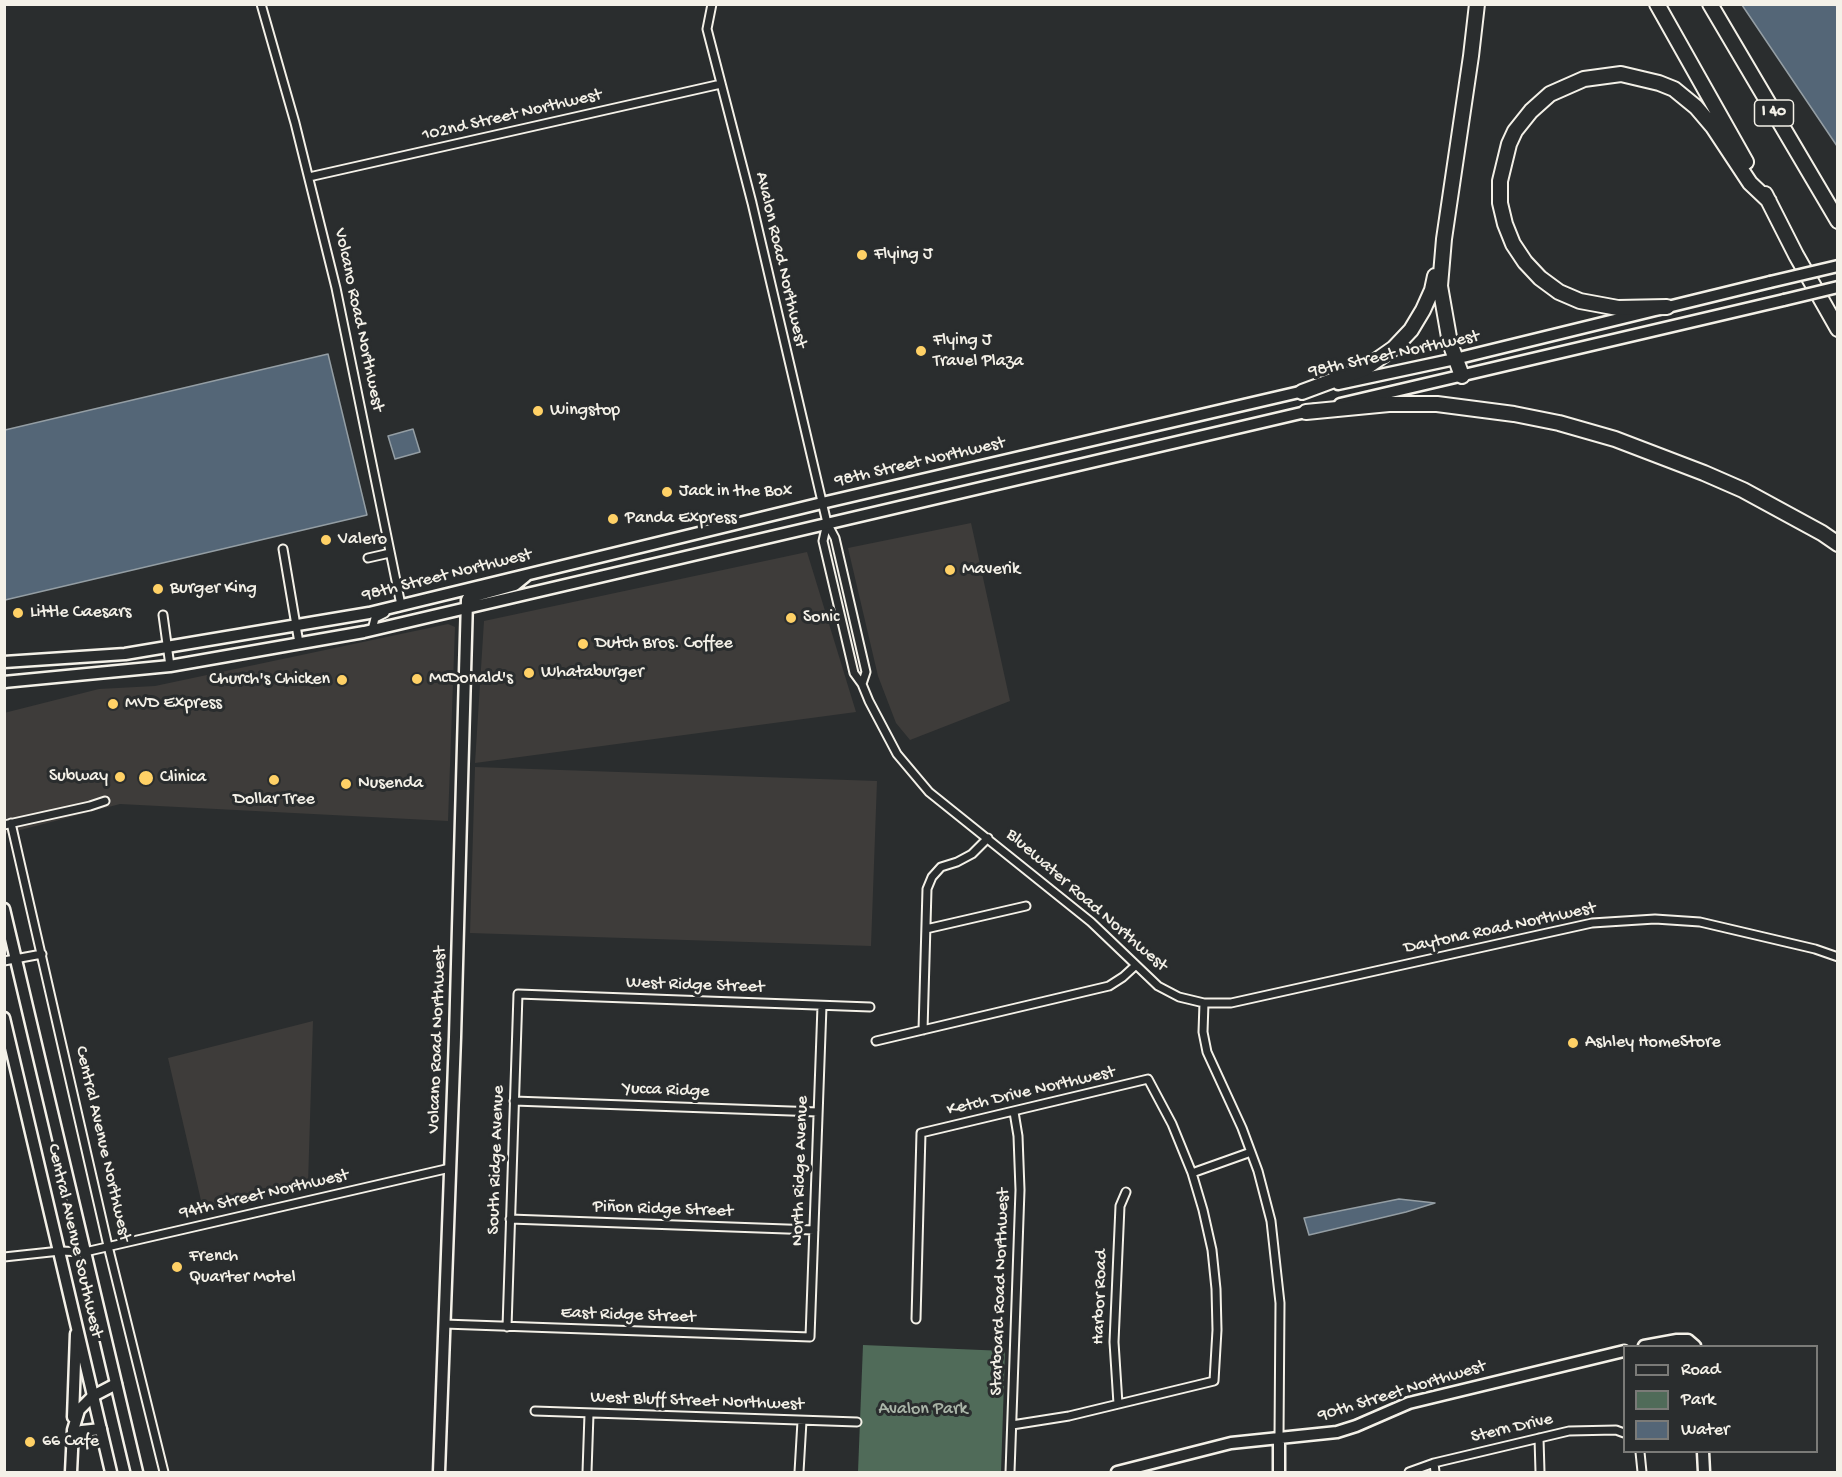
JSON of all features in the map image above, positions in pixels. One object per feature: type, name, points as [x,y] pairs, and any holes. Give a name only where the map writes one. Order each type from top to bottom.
[{"type":"highway","points":[[1462,376],[1455,359],[1445,319],[1440,286],[1444,239],[1477,4]]},
{"type":"highway","name":"I 40","points":[[1657,4],[1838,329]]},
{"type":"highway","name":"I 40","points":[[1710,4],[1838,221]]},
{"type":"highway","points":[[1667,307],[1604,306],[1568,297],[1540,278],[1518,252],[1502,213],[1500,181],[1509,144],[1515,131],[1531,111],[1550,94],[1590,78],[1621,74],[1659,82],[1674,89],[1696,107],[1713,127],[1750,183],[1768,201]]},
{"type":"highway","points":[[1302,392],[1364,369],[1394,348],[1411,330],[1432,290],[1444,239]]},
{"type":"highway","points":[[1305,412],[1389,404],[1437,404],[1514,414],[1559,423],[1658,454],[1724,481],[1838,544]]},
{"type":"main road","name":"98th Street Northwest","points":[[4,662],[125,654],[169,648],[401,605],[822,503],[1455,359],[1838,266]]},
{"type":"main road","name":"98th Street Northwest","points":[[4,682],[170,666],[372,630],[1838,287]]},
{"type":"main road","points":[[467,608],[468,598],[515,585],[528,573]]},
{"type":"main road","points":[[375,618],[420,608],[437,597]]},
{"type":"main road","name":"Volcano Road Northwest","points":[[439,1473],[467,608]]},
{"type":"main road","points":[[4,909],[137,1473]]},
{"type":"main road","name":"Central Avenue Southwest","points":[[4,1018],[111,1473]]},
{"type":"main road","points":[[71,1473],[77,1325]]},
{"type":"main road","points":[[1653,1345],[1677,1340],[1688,1340],[1694,1345]]},
{"type":"main road","name":"90th Street Northwest","points":[[1117,1473],[1231,1443],[1337,1432],[1408,1403],[1623,1351]]},
{"type":"main road","points":[[73,1434],[79,1410],[93,1396],[116,1384]]},
{"type":"main road","points":[[73,1434],[101,1429]]},
{"type":"main road","points":[[1279,1437],[1279,1473]]},
{"type":"main road","points":[[1703,1453],[1704,1473]]},
{"type":"street","name":"Volcano Road Northwest","points":[[261,4],[309,177],[336,288],[401,605]]},
{"type":"street","name":"Avalon Road Northwest","points":[[712,4],[707,29],[752,203],[827,523]]},
{"type":"street","name":"102nd Street Northwest","points":[[309,177],[722,84]]},
{"type":"street","name":"Bluewater Road Northwest","points":[[827,523],[823,541],[854,673],[862,684],[897,753],[929,792],[1091,922],[1158,986],[1179,997],[1204,1003]]},
{"type":"street","name":"Bluewater Road Northwest","points":[[827,523],[835,538],[866,672],[862,684]]},
{"type":"street","points":[[283,549],[299,643]]},
{"type":"street","points":[[368,558],[390,553]]},
{"type":"street","points":[[372,630],[375,618],[401,605]]},
{"type":"street","points":[[163,615],[170,666]]},
{"type":"street","points":[[8,824],[105,801]]},
{"type":"street","name":"Central Avenue Northwest","points":[[8,824],[42,954],[108,1246],[164,1473]]},
{"type":"street","points":[[923,1030],[927,890],[932,877],[941,867],[972,854],[988,838]]},
{"type":"street","points":[[926,929],[1026,906]]},
{"type":"street","name":"Daytona Road Northwest","points":[[1204,1003],[1231,1003],[1592,923],[1655,919],[1700,922],[1815,949],[1838,957]]},
{"type":"street","points":[[4,962],[42,954]]},
{"type":"street","points":[[876,1041],[1109,986],[1135,966]]},
{"type":"street","name":"West Ridge Street","points":[[518,994],[870,1007]]},
{"type":"street","name":"South Ridge Avenue","points":[[507,1327],[518,994]]},
{"type":"street","points":[[1204,1003],[1203,1032],[1207,1052],[1233,1104],[1265,1196],[1278,1274],[1279,1437]]},
{"type":"street","name":"North Ridge Avenue","points":[[810,1337],[822,1006]]},
{"type":"street","name":"Ketch Drive Northwest","points":[[916,1318],[921,1133],[1148,1079],[1172,1124],[1192,1173]]},
{"type":"street","name":"Yucca Ridge","points":[[514,1101],[818,1112]]},
{"type":"street","name":"Starboard Road Northwest","points":[[1010,1473],[1020,1190],[1018,1136],[1014,1112]]},
{"type":"street","points":[[1012,1425],[1069,1416],[1214,1382],[1217,1330],[1215,1280],[1203,1210],[1192,1173],[1251,1152]]},
{"type":"street","name":"94th Street Northwest","points":[[4,1257],[60,1251],[85,1252],[450,1168]]},
{"type":"street","name":"Harbor Road","points":[[1118,1404],[1114,1342],[1120,1206],[1126,1192]]},
{"type":"street","name":"Piñon Ridge Street","points":[[510,1219],[814,1230]]},
{"type":"street","name":"East Ridge Street","points":[[444,1324],[810,1337]]},
{"type":"street","name":"West Bluff Street Northwest","points":[[535,1411],[857,1422]]},
{"type":"street","points":[[586,1473],[590,1414]]},
{"type":"street","points":[[799,1473],[802,1421]]},
{"type":"street","name":"Stern Drive","points":[[1409,1473],[1434,1463],[1569,1431],[1616,1430],[1623,1433]]},
{"type":"street","points":[[1539,1438],[1540,1473]]},
{"type":"street","points":[[1640,1453],[1642,1473]]},
{"type":"street","points":[[1434,1463],[1435,1473]]},
{"type":"shaded area","name":"Maverik","points":[[971,523],[1010,701],[910,740],[896,723],[878,676],[848,548]]},
{"type":"shaded area","points":[[807,552],[856,712],[475,763],[484,621]]},
{"type":"shaded area","points":[[448,624],[455,627],[448,821],[120,804],[5,834],[4,713],[99,689],[155,686]]},
{"type":"shaded area","points":[[475,767],[877,781],[871,946],[470,933]]},
{"type":"shaded area","points":[[313,1021],[308,1184],[203,1209],[168,1058]]},
{"type":"green space","name":"Avalon Park","points":[[863,1345],[1005,1351],[1001,1472],[858,1472]]},
{"type":"water","points":[[1742,5],[1835,5],[1838,7],[1837,146]]},
{"type":"water","points":[[328,354],[367,515],[5,600],[5,430]]},
{"type":"water","points":[[413,429],[420,452],[395,459],[388,436]]},
{"type":"water","points":[[1399,1199],[1435,1203],[1309,1235],[1304,1218]]},
{"type":"place","name":"Flying J","points":[[862,255]]},
{"type":"place","name":"Flying J Travel Plaza","points":[[921,351]]},
{"type":"place","name":"Wingstop","points":[[538,411]]},
{"type":"place","name":"Jack in the Box","points":[[667,492]]},
{"type":"place","name":"Panda Express","points":[[613,519]]},
{"type":"place","name":"Valero","points":[[326,540]]},
{"type":"place","name":"Maverik","points":[[950,570]]},
{"type":"place","name":"Burger King","points":[[158,589]]},
{"type":"place","name":"Little Caesars","points":[[18,613]]},
{"type":"place","name":"Sonic","points":[[791,618]]},
{"type":"place","name":"Dutch Bros. Coffee","points":[[583,644]]},
{"type":"place","name":"Whataburger","points":[[529,673]]},
{"type":"place","name":"McDonald's","points":[[417,679]]},
{"type":"place","name":"Church's Chicken","points":[[342,680]]},
{"type":"place","name":"MVD Express","points":[[113,704]]},
{"type":"place","name":"Subway","points":[[120,777]]},
{"type":"place","name":"Clinica","points":[[146,778]]},
{"type":"place","name":"Dollar Tree","points":[[274,780]]},
{"type":"place","name":"Nusenda","points":[[346,784]]},
{"type":"place","name":"Ashley HomeStore","points":[[1573,1043]]},
{"type":"place","name":"French Quarter Motel","points":[[177,1267]]},
{"type":"place","name":"66 Cafe","points":[[30,1442]]}]
